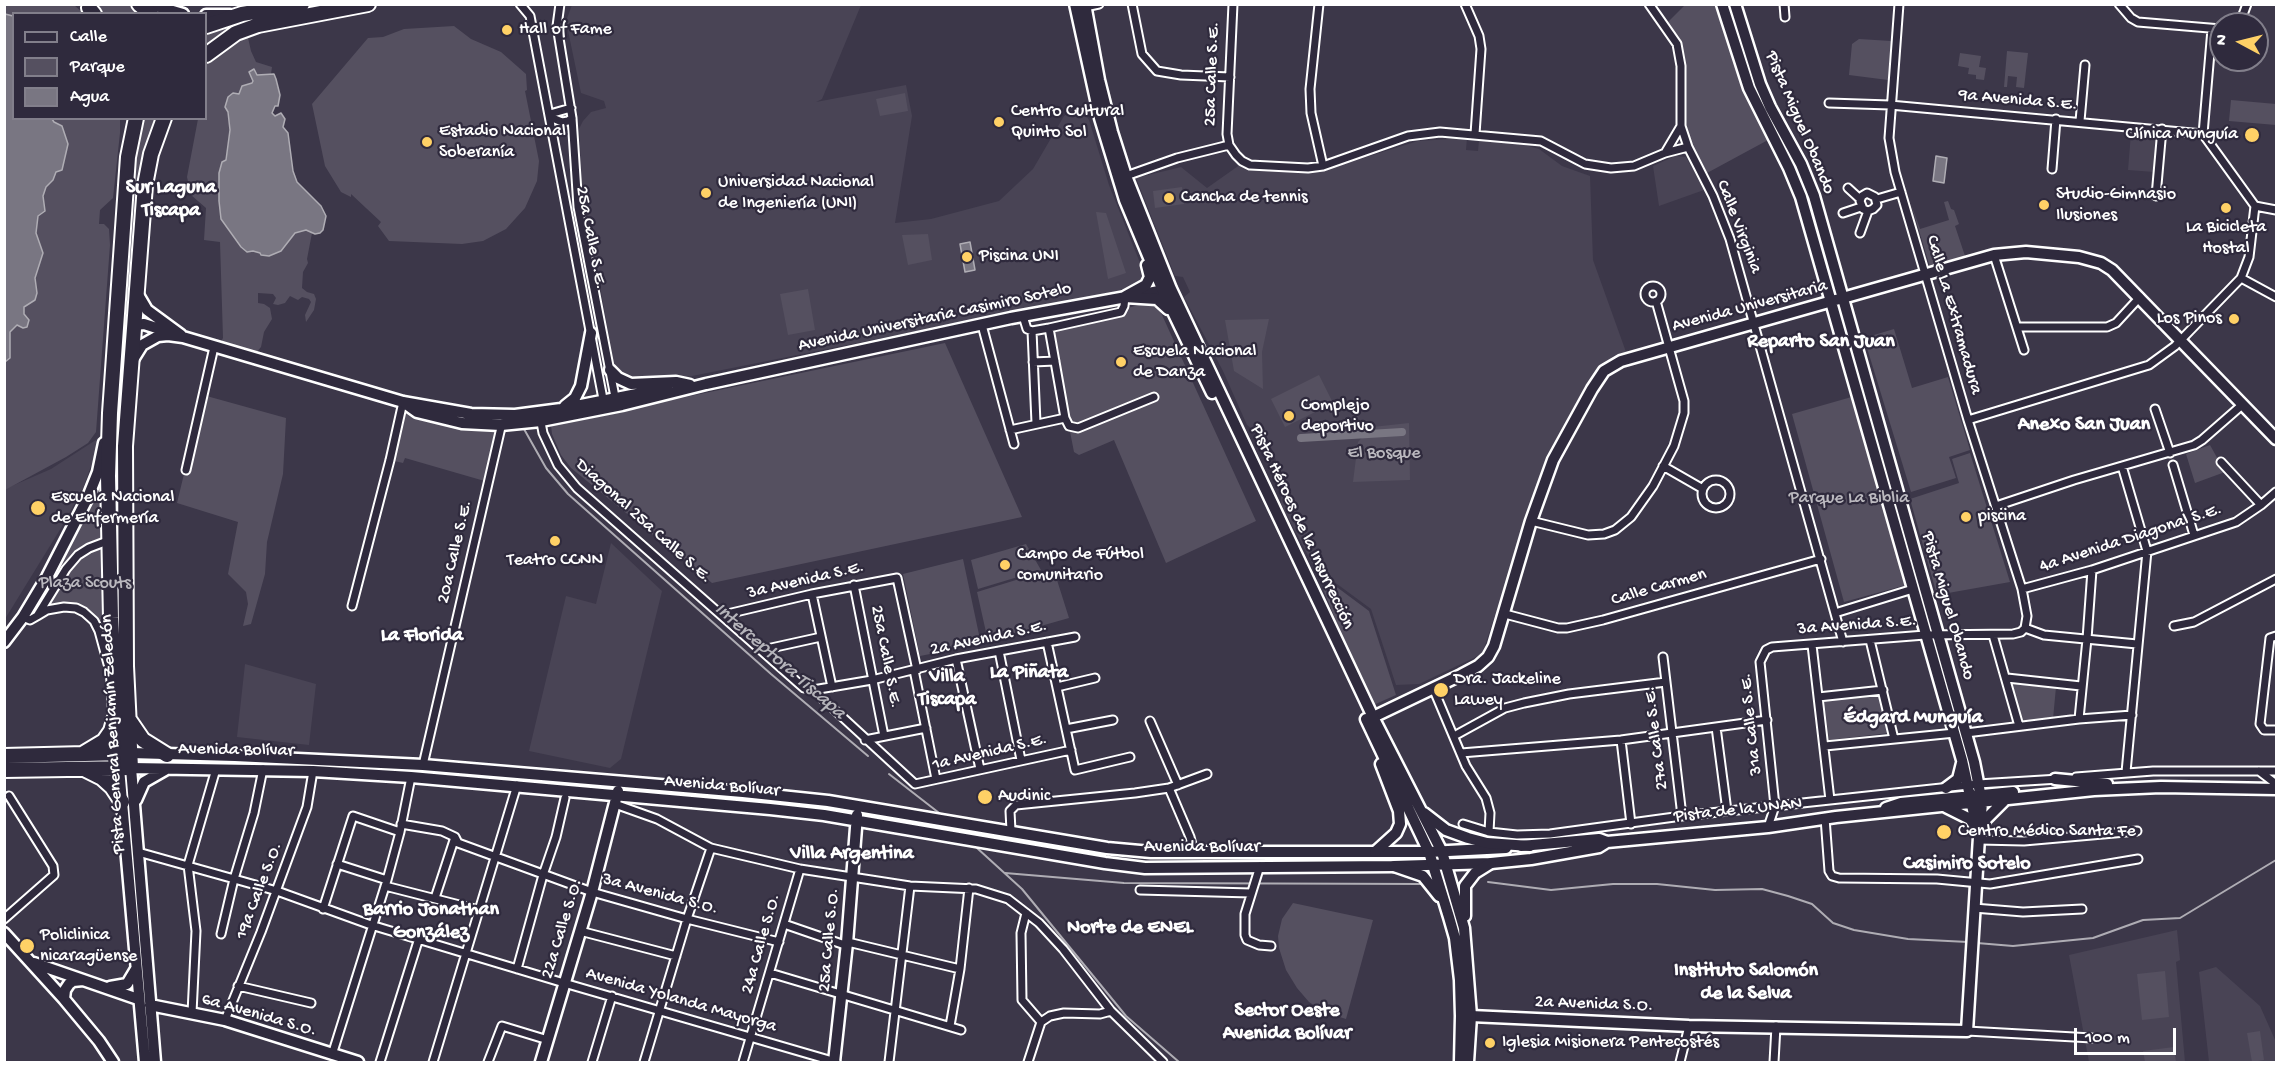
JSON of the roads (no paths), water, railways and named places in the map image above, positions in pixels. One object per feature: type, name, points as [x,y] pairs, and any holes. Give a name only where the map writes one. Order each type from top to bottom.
[{"type":"highway","points":[[207,54],[226,39],[246,29],[302,10],[338,4]]},
{"type":"highway","points":[[207,26],[242,14],[368,4]]},
{"type":"highway","name":"Pista General Benjamín Zeledón","points":[[122,716],[115,695],[108,476],[110,413],[128,157],[136,120]]},
{"type":"highway","name":"Pista General Benjamín Zeledón","points":[[125,768],[122,716],[125,631],[125,446],[147,173],[163,120]]},
{"type":"highway","points":[[114,354],[124,333],[135,325]]},
{"type":"highway","points":[[110,540],[115,536],[119,526],[125,446]]},
{"type":"highway","points":[[128,804],[82,761],[104,741],[122,716],[167,762]]},
{"type":"highway","name":"Avenida Bolívar","points":[[4,770],[82,761],[124,753]]},
{"type":"highway","name":"Avenida Bolívar","points":[[4,756],[82,761],[125,768]]},
{"type":"main road","points":[[149,4],[176,12]]},
{"type":"main road","name":"Pista Miguel Obando","points":[[1722,4],[1749,88],[1790,168],[1801,197],[1925,636],[1960,733],[1962,760],[1976,795]]},
{"type":"main road","name":"Pista Miguel Obando","points":[[1735,4],[1760,84],[1770,107],[1802,164],[1814,196],[1938,635],[1976,795],[1979,839],[1967,1031]]},
{"type":"main road","name":"Pista Héroes de la Insurrección","points":[[1082,5],[1099,80],[1126,176],[1177,323],[1370,719],[1442,852],[1464,928],[1471,1016],[1468,1062]]},
{"type":"main road","name":"Pista Héroes de la Insurrección","points":[[1082,5],[1100,118],[1118,178],[1144,250],[1167,290],[1370,719],[1377,743],[1429,852],[1455,938],[1460,980],[1460,1062]]},
{"type":"main road","points":[[207,15],[242,14]]},
{"type":"main road","name":"Pista General Benjamín Zeledón","points":[[128,157],[129,120]]},
{"type":"main road","points":[[1125,297],[1145,287],[1149,281],[1144,250]]},
{"type":"main road","name":"Avenida Universitaria","points":[[1370,719],[1478,666],[1488,657],[1494,646],[1531,521],[1553,460],[1571,423],[1604,371],[1621,361],[1994,255],[2026,252],[2090,259],[2101,262],[2112,270],[2277,439]]},
{"type":"main road","name":"Avenida Universitaria Casimiro Sotelo","points":[[132,362],[142,345],[148,341],[168,335],[183,337],[403,402],[502,421],[540,416],[561,409],[706,384],[1023,316],[1167,290]]},
{"type":"main road","name":"Avenida Universitaria Casimiro Sotelo","points":[[136,292],[147,310],[183,337]]},
{"type":"main road","points":[[1125,297],[1148,297],[1162,301],[1177,323]]},
{"type":"main road","points":[[135,325],[144,324],[183,337]]},
{"type":"main road","points":[[561,409],[575,398],[581,386],[591,333]]},
{"type":"main road","points":[[610,370],[618,378],[631,384],[676,382],[690,385]]},
{"type":"main road","name":"Avenida Universitaria Casimiro Sotelo","points":[[540,416],[554,418],[565,412],[609,401],[706,384]]},
{"type":"main road","points":[[4,642],[23,617],[88,497],[98,472],[110,413]]},
{"type":"main road","points":[[1375,852],[1396,833],[1400,824],[1399,811],[1382,769],[1377,743]]},
{"type":"main road","name":"Avenida Bolívar","points":[[124,753],[216,769],[313,771],[411,777],[517,785],[616,800],[770,809],[858,821],[1105,863],[1145,867],[1433,866]]},
{"type":"main road","name":"Avenida Bolívar","points":[[125,768],[235,756],[423,765],[840,803],[1107,848],[1151,852],[1429,852]]},
{"type":"main road","points":[[1946,788],[1958,779],[1962,760]]},
{"type":"main road","points":[[128,804],[144,782],[167,762]]},
{"type":"main road","name":"Pista General Benjamín Zeledón","points":[[125,768],[138,999],[145,1062]]},
{"type":"main road","points":[[2055,779],[2127,789]]},
{"type":"main road","points":[[616,800],[621,782]]},
{"type":"main road","name":"Pista de la UNAN","points":[[1871,813],[1902,803],[2067,789],[2277,789]]},
{"type":"main road","name":"Pista de la UNAN","points":[[1433,866],[1531,859],[1599,847],[1607,842],[1768,827],[1826,818],[1942,806],[1976,795],[2006,800],[2094,790]]},
{"type":"main road","name":"22a Calle S.O.","points":[[541,1062],[592,892],[616,800]]},
{"type":"main road","points":[[1979,839],[1985,820],[2006,800]]},
{"type":"main road","points":[[840,803],[857,813],[858,821]]},
{"type":"main road","name":"Pista General Benjamín Zeledón","points":[[128,804],[138,852],[153,1062]]},
{"type":"main road","points":[[1942,806],[1970,819],[1979,839]]},
{"type":"main road","points":[[1419,807],[1439,826],[1462,836],[1487,843],[1530,846]]},
{"type":"main road","points":[[858,821],[862,816],[886,810]]},
{"type":"main road","name":"25a Calle S.O.","points":[[836,1062],[858,821]]},
{"type":"main road","name":"Pista de la UNAN","points":[[1429,852],[1599,839],[1607,842]]},
{"type":"main road","points":[[1260,867],[1262,861],[1267,857],[1285,856],[1296,851]]},
{"type":"main road","points":[[1217,852],[1229,856],[1252,856],[1259,861],[1260,867]]},
{"type":"main road","points":[[1464,928],[1465,886],[1475,873],[1491,863]]},
{"type":"main road","points":[[1394,866],[1423,876],[1437,891],[1449,917]]},
{"type":"main road","points":[[4,933],[64,999],[99,1041],[113,1062]]},
{"type":"main road","points":[[134,937],[138,950],[143,996],[150,1005]]},
{"type":"main road","points":[[28,960],[39,966],[138,999],[146,1008],[153,1062]]},
{"type":"main road","points":[[103,987],[128,984],[136,968]]},
{"type":"main road","points":[[64,999],[65,990],[69,984],[73,981],[84,980]]},
{"type":"main road","name":"6a Avenida S.O.","points":[[150,1005],[225,1020],[358,1062]]},
{"type":"main road","name":"2a Avenida S.O.","points":[[1471,1016],[1689,1026],[1967,1031]]},
{"type":"main road","points":[[150,1046],[152,1027]]},
{"type":"main road","points":[[99,1041],[119,1062]]},
{"type":"street","name":"25a Calle S.E.","points":[[519,4],[530,16],[591,333],[609,401]]},
{"type":"street","name":"25a Calle S.E.","points":[[555,4],[571,108],[577,200],[610,370],[609,401]]},
{"type":"street","name":"25a Calle S.E.","points":[[557,26],[560,4]]},
{"type":"street","points":[[1082,5],[1099,4]]},
{"type":"street","points":[[1132,4],[1142,54],[1157,71],[1181,75],[1230,77]]},
{"type":"street","name":"25a Calle S.E.","points":[[1229,145],[1227,134],[1233,4]]},
{"type":"street","points":[[1319,4],[1310,89],[1311,113],[1323,166]]},
{"type":"street","points":[[1465,4],[1479,36],[1481,49],[1475,134]]},
{"type":"street","name":"Calle Virginia","points":[[1649,4],[1677,44],[1681,66],[1681,126],[1688,147],[1713,196],[1730,239],[1843,642]]},
{"type":"street","points":[[1784,4],[1785,17]]},
{"type":"street","name":"Calle La Extramadura","points":[[1899,4],[1889,138],[1894,172],[1968,420],[2022,589],[2027,616],[2025,628]]},
{"type":"street","points":[[2119,4],[2131,18],[2138,22],[2209,30]]},
{"type":"street","points":[[2080,121],[2085,65]]},
{"type":"street","points":[[1968,420],[2149,365],[2181,341],[2241,278],[2248,257],[2255,206],[2203,134],[2209,65]]},
{"type":"street","name":"9a Avenida S.E.","points":[[1829,103],[1890,105],[2203,134]]},
{"type":"street","points":[[550,115],[571,108]]},
{"type":"street","points":[[550,115],[562,122],[568,122],[572,118]]},
{"type":"street","points":[[2052,169],[2056,119]]},
{"type":"street","points":[[1665,153],[1681,126]]},
{"type":"street","points":[[2156,196],[2162,129]]},
{"type":"street","points":[[1126,176],[1177,158],[1229,145],[1242,161],[1250,165],[1308,168],[1323,166],[1408,136],[1440,132],[1541,141],[1574,159],[1599,167],[1634,166],[1647,163],[1665,153],[1688,147]]},
{"type":"street","points":[[1848,188],[1860,198],[1865,209],[1860,233]]},
{"type":"street","points":[[1877,199],[1901,192]]},
{"type":"street","points":[[1860,198],[1867,193],[1877,199]]},
{"type":"street","points":[[1844,213],[1875,207],[1877,199]]},
{"type":"street","points":[[2255,206],[2277,210]]},
{"type":"street","points":[[1994,255],[2024,350]]},
{"type":"street","points":[[579,271],[590,269]]},
{"type":"street","points":[[2241,278],[2277,297]]},
{"type":"street","points":[[1023,316],[1027,329],[1032,331],[1121,312],[1125,297]]},
{"type":"street","points":[[2017,327],[2107,327],[2116,323],[2140,297]]},
{"type":"street","points":[[1531,521],[1588,535],[1604,534],[1615,530],[1631,518],[1674,447],[1684,413],[1684,400],[1656,301]]},
{"type":"street","points":[[982,325],[1014,444]]},
{"type":"street","points":[[1048,328],[1065,418],[1069,426],[1078,428],[1154,397]]},
{"type":"street","points":[[1032,331],[1036,423]]},
{"type":"street","points":[[186,470],[214,347]]},
{"type":"street","points":[[1033,362],[1054,361]]},
{"type":"street","points":[[352,606],[403,402]]},
{"type":"street","points":[[1996,506],[2170,453],[2202,440],[2242,405]]},
{"type":"street","points":[[2155,409],[2170,453]]},
{"type":"street","name":"Diagonal 25a Calle S.E.","points":[[540,416],[543,433],[558,465],[577,488],[804,688]]},
{"type":"street","points":[[1011,430],[1065,418]]},
{"type":"street","name":"20a Calle S.E.","points":[[423,765],[502,421]]},
{"type":"street","points":[[2221,462],[2261,505]]},
{"type":"street","points":[[2173,465],[2194,536]]},
{"type":"street","points":[[1663,466],[1703,489]]},
{"type":"street","points":[[2122,466],[2147,551],[2126,772]]},
{"type":"street","points":[[1713,481],[1721,482],[1728,488],[1728,500],[1722,507],[1710,507],[1702,497],[1703,489],[1713,481]]},
{"type":"street","name":"4a Avenida Diagonal S.E.","points":[[2022,589],[2092,570],[2236,522],[2277,492]]},
{"type":"street","points":[[37,616],[74,560],[83,551],[110,540]]},
{"type":"street","name":"Calle Carmen","points":[[1504,614],[1558,628],[1567,628],[1604,620],[1821,559]]},
{"type":"street","points":[[2079,719],[2092,570]]},
{"type":"street","name":"3a Avenida S.E.","points":[[723,615],[854,585],[897,578],[916,670]]},
{"type":"street","points":[[2174,626],[2194,622],[2277,579]]},
{"type":"street","name":"25a Calle S.E.","points":[[854,585],[884,736]]},
{"type":"street","points":[[1835,613],[1913,589]]},
{"type":"street","points":[[813,594],[832,687]]},
{"type":"street","points":[[23,617],[30,620],[47,610],[64,607],[76,608],[89,616],[99,630],[115,695]]},
{"type":"street","points":[[2025,628],[2043,635],[2137,644]]},
{"type":"street","name":"3a Avenida S.E.","points":[[1762,653],[1772,646],[1938,635],[2013,634],[2025,628]]},
{"type":"street","points":[[1993,635],[2019,726]]},
{"type":"street","points":[[2277,636],[2270,638],[2260,724],[2264,730],[2277,730]]},
{"type":"street","points":[[762,650],[821,637]]},
{"type":"street","name":"2a Avenida S.E.","points":[[804,688],[813,690],[872,680],[956,659],[1075,637]]},
{"type":"street","points":[[1870,640],[1894,739]]},
{"type":"street","points":[[1047,642],[1075,770],[1130,757]]},
{"type":"street","points":[[1812,645],[1830,800]]},
{"type":"street","points":[[999,651],[1022,760]]},
{"type":"street","name":"31a Calle S.E.","points":[[1762,653],[1760,662],[1775,806],[1768,827]]},
{"type":"street","name":"27a Calle S.E.","points":[[1663,657],[1682,816]]},
{"type":"street","points":[[956,659],[980,769]]},
{"type":"street","points":[[916,670],[936,779]]},
{"type":"street","points":[[1057,687],[1095,678]]},
{"type":"street","points":[[2007,678],[2081,686]]},
{"type":"street","points":[[1454,736],[1505,708],[1524,703],[1569,694],[1666,682]]},
{"type":"street","points":[[1433,688],[1466,766],[1486,798],[1490,813],[1489,832]]},
{"type":"street","points":[[813,690],[865,740],[926,728]]},
{"type":"street","points":[[1818,697],[1883,690]]},
{"type":"street","points":[[1825,746],[2132,715]]},
{"type":"street","points":[[1066,729],[1113,720]]},
{"type":"street","points":[[1461,753],[1621,740],[1767,720]]},
{"type":"street","points":[[1150,721],[1178,784]]},
{"type":"street","points":[[1716,727],[1727,811]]},
{"type":"street","name":"1a Avenida S.E.","points":[[865,740],[915,784],[1071,750]]},
{"type":"street","points":[[1621,740],[1631,824]]},
{"type":"street","points":[[192,1013],[196,931],[188,866],[216,769]]},
{"type":"street","points":[[221,934],[234,879],[254,813],[263,769]]},
{"type":"street","points":[[2258,770],[2277,784]]},
{"type":"street","name":"19a Calle S.O.","points":[[225,1020],[277,891],[307,807],[313,771]]},
{"type":"street","points":[[1463,824],[1489,832],[1517,835],[1550,834],[1682,816],[1946,788],[1976,795],[2055,779],[2126,772],[2277,771]]},
{"type":"street","points":[[1011,831],[1010,811],[1016,805],[1135,794],[1169,788],[1207,774]]},
{"type":"street","points":[[332,1054],[386,883],[411,777]]},
{"type":"street","points":[[433,1062],[517,785]]},
{"type":"street","points":[[1169,788],[1194,852]]},
{"type":"street","points":[[4,919],[54,875],[53,866],[9,796]]},
{"type":"street","points":[[517,969],[556,837],[565,798]]},
{"type":"street","points":[[616,800],[711,848],[800,869],[852,878],[910,886],[969,888],[1008,899],[1039,923],[1063,949],[1111,1011],[1163,1062]]},
{"type":"street","name":"3a Avenida S.O.","points":[[337,864],[353,816],[400,828],[442,831],[455,837],[458,843],[592,892],[779,942]]},
{"type":"street","points":[[1826,818],[1829,871],[1832,876],[1839,878],[1937,879],[1990,884],[2138,859]]},
{"type":"street","points":[[1647,822],[1647,837]]},
{"type":"street","points":[[1979,839],[2024,842],[2137,831]]},
{"type":"street","points":[[435,898],[455,837]]},
{"type":"street","points":[[644,1062],[711,848]]},
{"type":"street","name":"Avenida Yolanda Mayorga","points":[[138,852],[277,891],[371,925],[517,969],[836,1062]]},
{"type":"street","points":[[323,909],[337,864],[386,883],[479,910]]},
{"type":"street","points":[[1260,867],[1245,914],[1245,935],[1247,940],[1258,945],[1271,946]]},
{"type":"street","name":"24a Calle S.O.","points":[[743,1062],[800,869]]},
{"type":"street","points":[[889,1062],[910,886]]},
{"type":"street","points":[[950,1026],[960,969],[969,888]]},
{"type":"street","points":[[1140,890],[1251,891]]},
{"type":"street","points":[[1974,908],[2023,912],[2082,909]]},
{"type":"street","points":[[1026,913],[1021,933],[1022,1000],[1041,1022]]},
{"type":"street","points":[[784,924],[842,944],[848,943],[960,969]]},
{"type":"street","points":[[580,931],[676,956]]},
{"type":"street","points":[[380,1062],[419,938]]},
{"type":"street","points":[[770,973],[961,1030]]},
{"type":"street","points":[[238,986],[311,1003]]},
{"type":"street","points":[[592,1062],[612,996]]},
{"type":"street","points":[[1028,1062],[1041,1022],[1050,1016],[1064,1013],[1100,1014],[1111,1011]]},
{"type":"street","points":[[488,1062],[502,1026],[548,1040]]},
{"type":"street","points":[[1680,1062],[1689,1026]]},
{"type":"street","points":[[1774,1062],[1776,1026]]},
{"type":"street","points":[[1967,1031],[2092,1038]]},
{"type":"water","points":[[5,14],[12,16],[12,120],[53,120],[62,126],[68,144],[62,170],[56,172],[53,180],[46,187],[43,196],[45,211],[38,216],[36,233],[43,253],[35,278],[37,293],[35,300],[24,307],[24,314],[29,320],[27,327],[17,325],[10,332],[10,358],[5,362]]},
{"type":"water","points":[[254,69],[257,75],[274,74],[280,95],[278,106],[275,106],[272,113],[275,116],[281,113],[285,119],[283,127],[288,133],[293,171],[297,182],[321,206],[326,216],[323,230],[320,233],[315,234],[306,230],[295,233],[281,251],[269,256],[253,251],[247,252],[241,247],[221,219],[219,201],[219,173],[222,162],[226,160],[230,130],[228,112],[225,107],[228,97],[233,93],[239,94],[242,86],[252,83],[249,72]]},
{"type":"water","points":[[1936,156],[1947,158],[1944,183],[1933,181]]},
{"type":"water","name":"Piscina UNI","points":[[970,242],[975,270],[965,272],[960,244]]},
{"type":"waterway","name":"Interceptora Tiscapa","points":[[524,429],[546,468],[568,494],[771,674],[868,756]]},
{"type":"waterway","points":[[1301,438],[1402,432]]},
{"type":"waterway","name":"Interceptora Tiscapa","points":[[889,774],[943,816]]},
{"type":"waterway","points":[[977,848],[1022,889],[1126,1016],[1179,1062]]},
{"type":"waterway","points":[[1977,943],[2013,946],[2093,938],[2143,920],[2180,918],[2276,860]]},
{"type":"waterway","points":[[1005,873],[1124,883],[1422,884]]},
{"type":"waterway","points":[[1488,882],[1551,890],[1613,884],[1657,884],[1715,890],[1762,889],[1812,904],[1833,923],[1854,930],[1908,939],[1968,942]]},
{"type":"place","name":"Hall of Fame","points":[[507,30]]},
{"type":"place","name":"Centro Cultural Quinto Sol","points":[[999,122]]},
{"type":"place","name":"Clínica Munguía","points":[[2252,135]]},
{"type":"place","name":"Estadio Nacional Soberanía","points":[[427,142]]},
{"type":"place","name":"Universidad Nacional de Ingeniería (UNI)","points":[[706,193]]},
{"type":"place","name":"Cancha de tennis","points":[[1169,198]]},
{"type":"place","name":"Studio-Gimnasio Ilusiones","points":[[2044,205]]},
{"type":"place","name":"La Bicicleta Hostal","points":[[2226,208]]},
{"type":"place","name":"Piscina UNI","points":[[967,257]]},
{"type":"place","name":"Los Pinos","points":[[2234,319]]},
{"type":"place","name":"Escuela Nacional de Danza","points":[[1121,362]]},
{"type":"place","name":"Complejo deportivo","points":[[1289,416]]},
{"type":"place","name":"Escuela Nacional de Enfermería","points":[[38,508]]},
{"type":"place","name":"piscina","points":[[1966,517]]},
{"type":"place","name":"Teatro CCNN","points":[[555,541]]},
{"type":"place","name":"Campo de Fútbol comunitario","points":[[1005,565]]},
{"type":"place","name":"Dra. Jackeline Lawey","points":[[1441,690]]},
{"type":"place","name":"Audinic","points":[[985,797]]},
{"type":"place","name":"Centro Médico Santa Fe","points":[[1944,832]]},
{"type":"place","name":"Policlinica nicaragüense","points":[[27,946]]},
{"type":"place","name":"Iglesia Misionera Pentecostés","points":[[1490,1043]]},
{"type":"district","name":"Sur Laguna Tiscapa","points":[[171,200]]},
{"type":"district","name":"Reparto San Juan","points":[[1821,343]]},
{"type":"district","name":"Anexo San Juan","points":[[2084,426]]},
{"type":"district","name":"La Florida","points":[[422,637]]},
{"type":"district","name":"La Piñata","points":[[1029,674]]},
{"type":"district","name":"Villa Tiscapa","points":[[947,690]]},
{"type":"district","name":"Édgard Munguía","points":[[1913,719]]},
{"type":"district","name":"Villa Argentina","points":[[852,855]]},
{"type":"district","name":"Casimiro Sotelo","points":[[1967,865]]},
{"type":"district","name":"Barrio Jonathan González","points":[[431,922]]},
{"type":"district","name":"Norte de ENEL","points":[[1130,929]]},
{"type":"district","name":"Instituto Salomón de la Selva","points":[[1746,984]]},
{"type":"district","name":"Sector Oeste Avenida Bolívar","points":[[1287,1024]]},
{"type":"park label","name":"El Bosque","points":[[1384,454]]},
{"type":"park label","name":"Parque La Biblia","points":[[1849,499]]},
{"type":"park label","name":"Plaza Scouts","points":[[85,584]]}]
